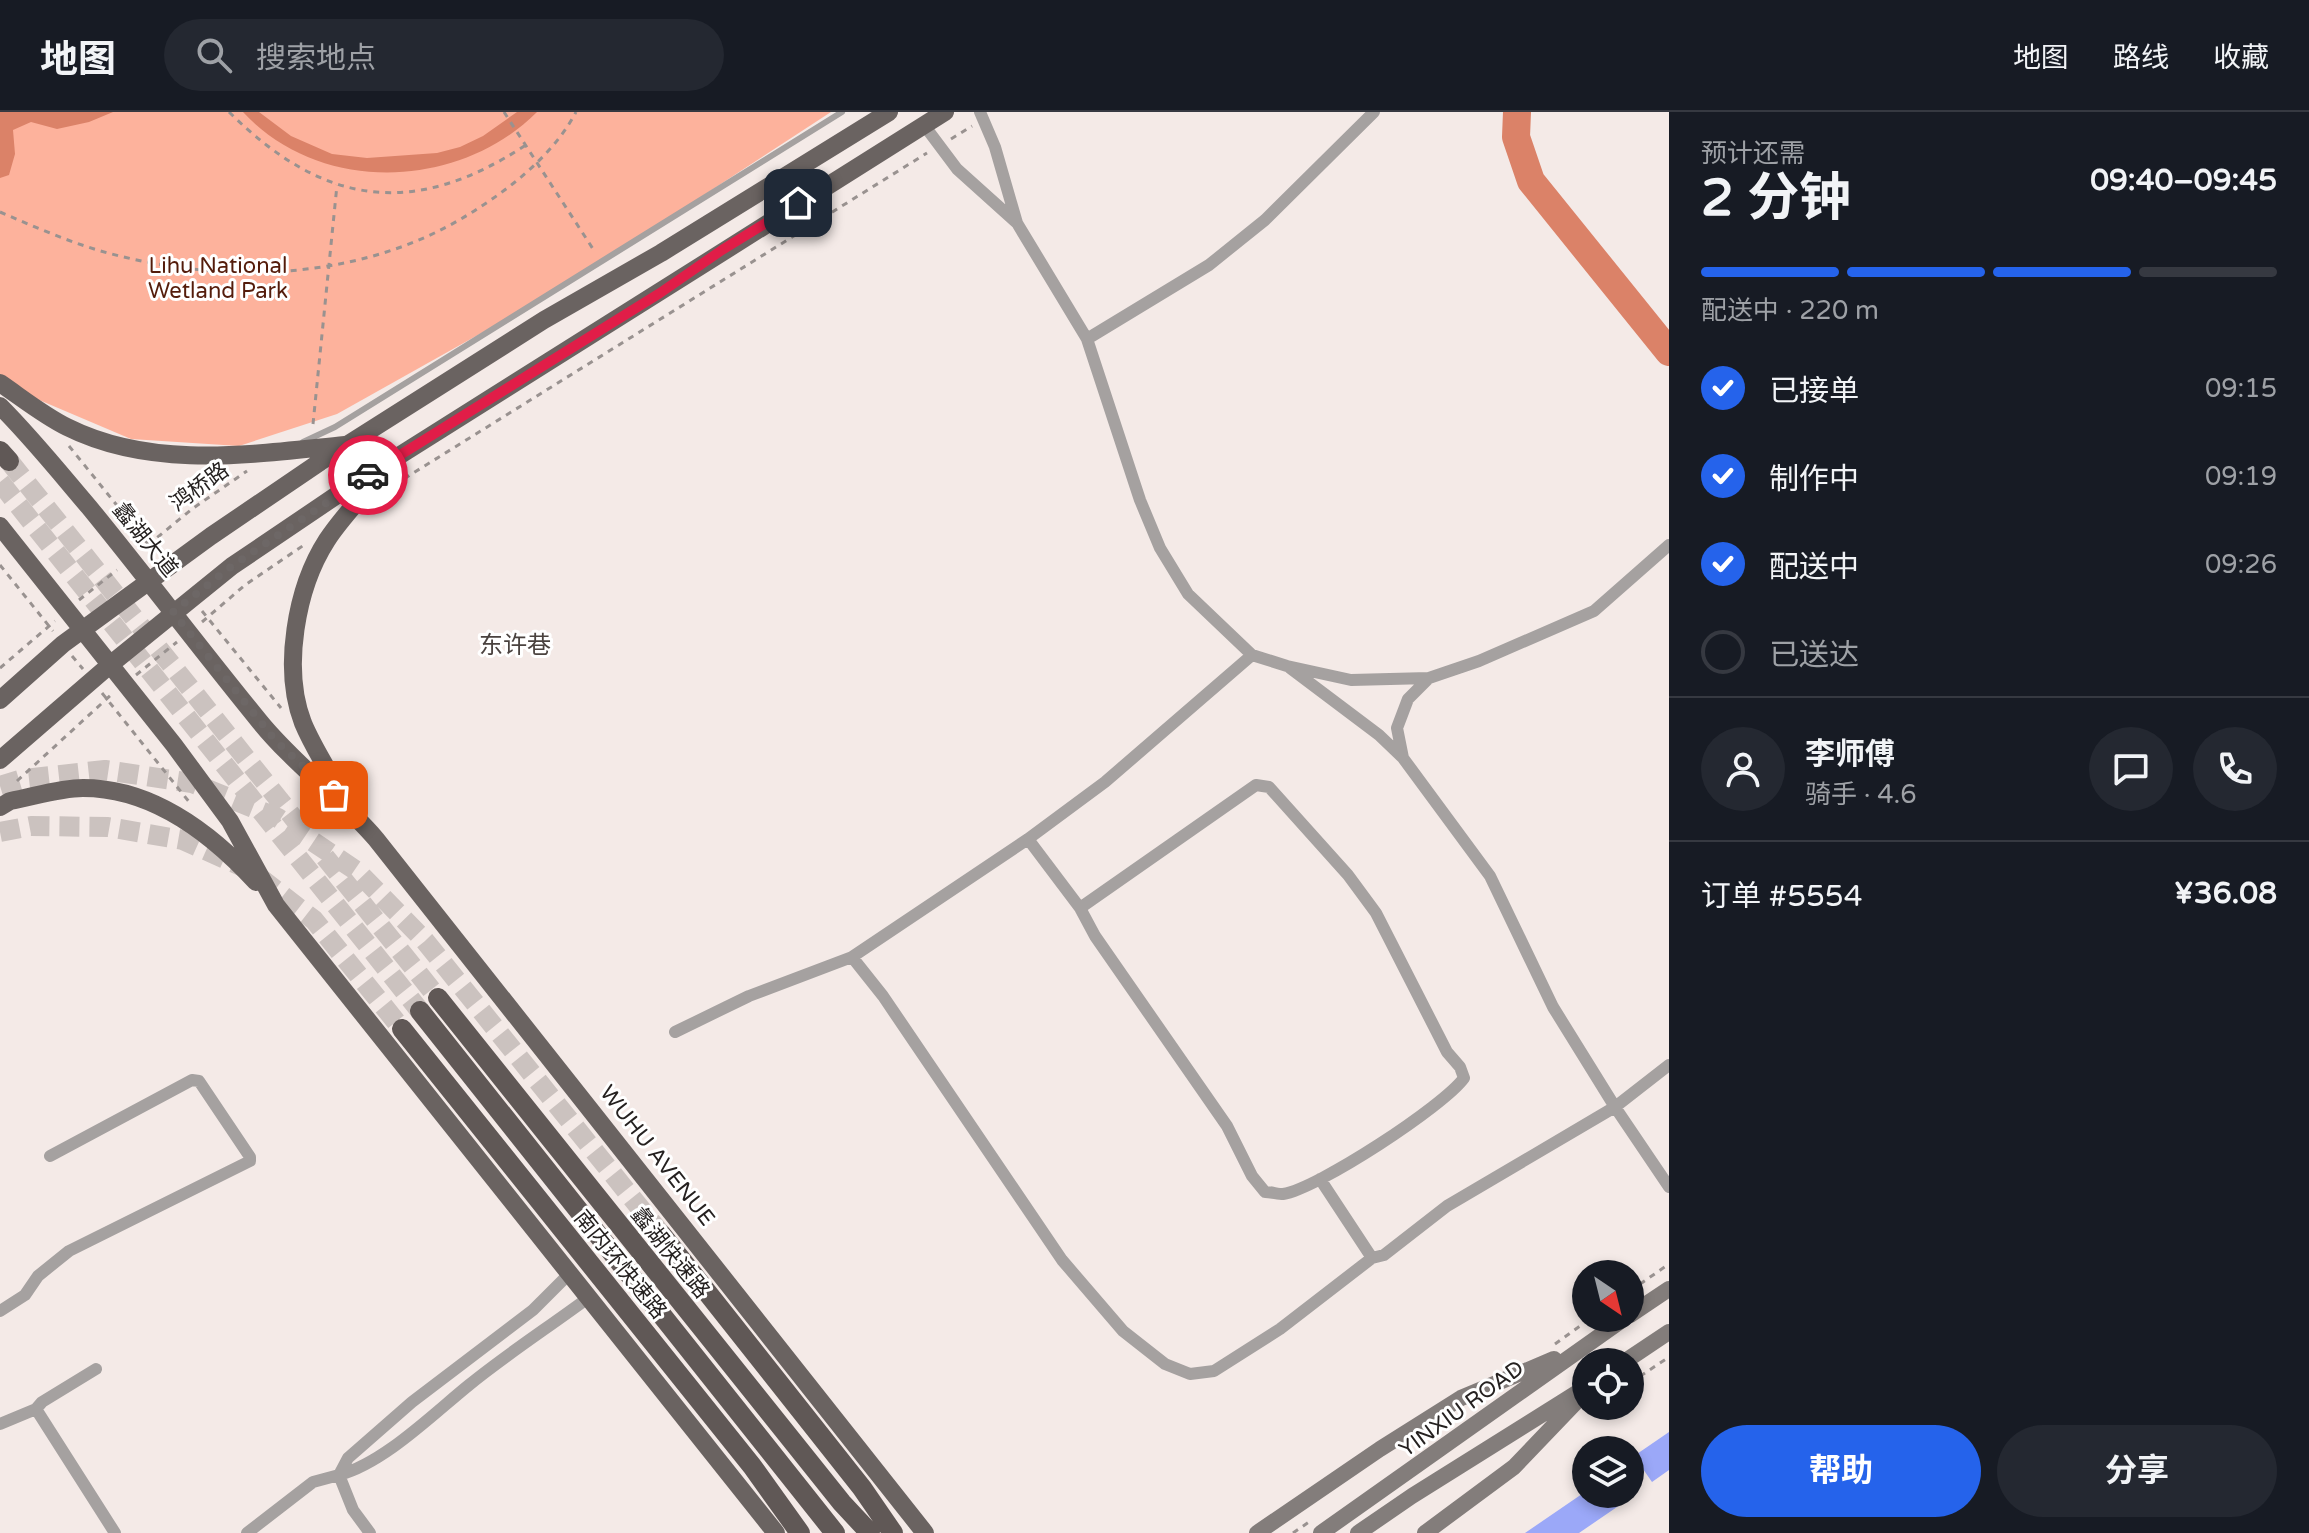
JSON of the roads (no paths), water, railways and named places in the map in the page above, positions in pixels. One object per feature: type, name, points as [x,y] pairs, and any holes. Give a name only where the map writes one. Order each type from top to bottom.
[{"type":"highway","name":"蠡湖快速路","points":[[438,998],[842,1503],[870,1533]]},
{"type":"highway","name":"蠡湖快速路","points":[[420,1011],[835,1533]]},
{"type":"highway","name":"南内环快速路","points":[[402,1029],[742,1454],[800,1533]]},
{"type":"highway","points":[[661,1234],[862,1488],[893,1533]]},
{"type":"main road","points":[[0,700],[63,644],[347,445],[544,320],[661,253],[889,112]]},
{"type":"main road","points":[[0,760],[191,597],[268,542],[945,112]]},
{"type":"main road","points":[[0,383],[69,428],[99,440],[159,454],[208,456],[347,445]]},
{"type":"main road","name":"蠡湖大道","points":[[0,406],[26,431],[289,755],[350,808]]},
{"type":"main road","points":[[350,808],[303,721],[296,694],[294,643],[301,598],[327,540],[393,460]]},
{"type":"main road","points":[[0,526],[111,664],[230,821],[276,905]]},
{"type":"main road","points":[[0,807],[10,801],[82,788],[140,797],[189,822],[235,859],[276,905],[776,1533]]},
{"type":"main road","name":"WUHU AVENUE","points":[[350,808],[925,1533]]},
{"type":"main road","name":"YINXIU ROAD","points":[[1644,1305],[1669,1289]]},
{"type":"main road","name":"YINXIU ROAD","points":[[1581,1348],[1604,1332]]},
{"type":"main road","points":[[1644,1349],[1669,1332]]},
{"type":"main road","points":[[1257,1533],[1461,1398],[1572,1352]]},
{"type":"main road","name":"YINXIU ROAD","points":[[1321,1533],[1400,1480],[1572,1354]]},
{"type":"main road","name":"YINXIU ROAD","points":[[1358,1533],[1572,1398]]},
{"type":"main road","points":[[1425,1533],[1514,1467],[1572,1404]]},
{"type":"street","points":[[1087,339],[1209,265],[1265,220],[1374,112]]},
{"type":"street","points":[[982,115],[995,147],[1017,223],[1087,339],[1140,500],[1160,548],[1188,594],[1252,655],[1351,680],[1429,678],[1479,661],[1594,611],[1669,545]]},
{"type":"street","points":[[924,125],[957,169],[1017,223]]},
{"type":"street","points":[[675,1032],[749,996],[852,957],[1028,839],[1105,782],[1252,655]]},
{"type":"street","points":[[1287,666],[1379,735],[1403,758],[1490,876],[1553,1007],[1669,1187]]},
{"type":"street","points":[[1403,758],[1397,728],[1408,699],[1429,678]]},
{"type":"street","points":[[1028,839],[1080,908],[1095,936],[1227,1126],[1252,1176],[1265,1192],[1284,1194],[1320,1179],[1430,1108],[1464,1078],[1460,1067],[1447,1052],[1376,913],[1348,875],[1269,787],[1256,785],[1080,908]]},
{"type":"street","points":[[852,957],[883,996],[1062,1260],[1123,1331],[1165,1364],[1190,1374],[1214,1371],[1280,1329],[1372,1258],[1384,1255],[1447,1206],[1615,1107],[1669,1065]]},
{"type":"street","points":[[0,1311],[25,1295],[38,1276],[69,1251],[250,1161],[199,1081],[192,1080],[50,1156]]},
{"type":"street","points":[[1320,1179],[1372,1258]]},
{"type":"street","points":[[370,1533],[353,1510],[339,1475],[348,1458],[412,1402],[533,1310],[569,1274]]},
{"type":"street","points":[[247,1533],[313,1482],[360,1469],[588,1298]]},
{"type":"street","points":[[0,1424],[36,1409],[42,1402],[96,1369]]},
{"type":"street","points":[[36,1409],[115,1533]]},
{"type":"lane","points":[[285,451],[335,427],[842,112]]},
{"type":"waterway","points":[[1517,112],[1516,137],[1531,181],[1669,352]]},
{"type":"tunnel","points":[[9,461],[300,826]]},
{"type":"tunnel","points":[[0,482],[420,1011]]},
{"type":"tunnel","points":[[0,786],[23,779],[105,770],[192,783],[278,818],[358,872],[425,941],[661,1234]]},
{"type":"tunnel","points":[[0,832],[31,826],[108,827],[183,840],[250,870],[314,920],[402,1029]]},
{"type":"tunnel","points":[[325,857],[438,998]]},
{"type":"district","name":"东许巷","points":[[515,645]]},
{"type":"park label","name":"Lihu National Wetland Park","points":[[218,278]]}]
